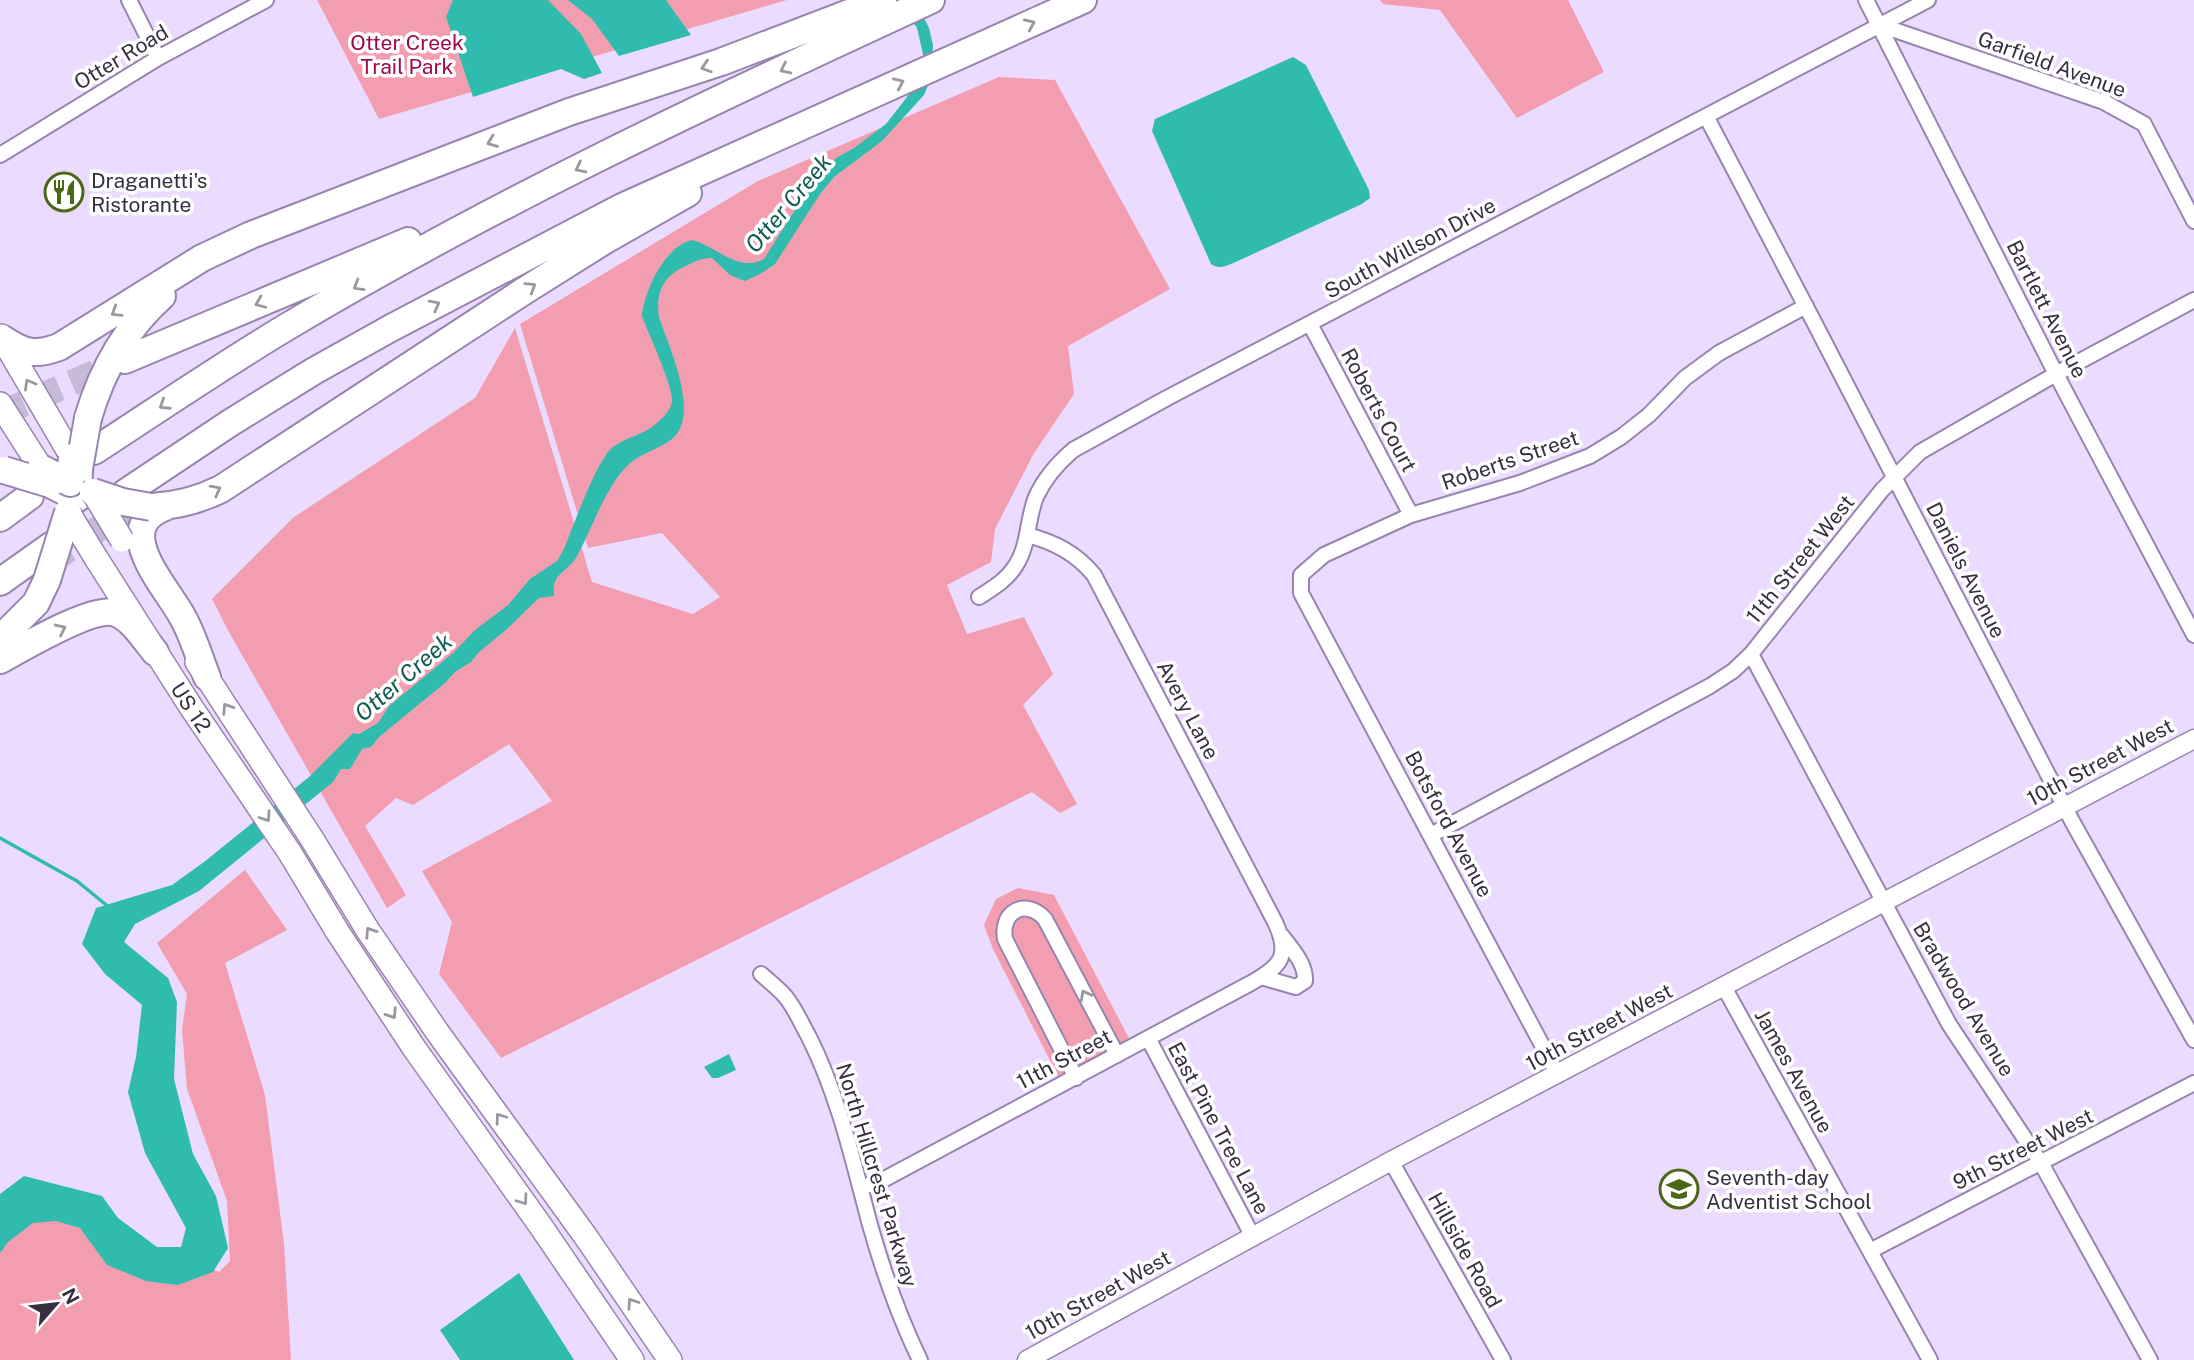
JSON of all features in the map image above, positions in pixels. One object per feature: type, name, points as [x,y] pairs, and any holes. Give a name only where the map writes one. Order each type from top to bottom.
[{"type":"highway","points":[[0,517],[69,485],[296,322],[527,194],[843,28],[883,0]]},
{"type":"highway","points":[[1,337],[19,349],[36,353],[60,347],[202,258],[283,222],[569,112],[722,62],[931,0]]},
{"type":"highway","points":[[147,501],[230,423],[391,328],[622,207],[1083,0]]},
{"type":"highway","points":[[2,470],[69,485],[123,502],[194,500],[221,489],[602,242],[837,111]]},
{"type":"highway","points":[[125,360],[429,232],[527,194]]},
{"type":"highway","points":[[0,639],[36,603],[88,418],[106,368],[124,338],[149,308],[182,281],[283,222]]},
{"type":"highway","points":[[147,501],[156,510],[146,518],[140,533],[142,548],[183,617],[207,677]]},
{"type":"highway","points":[[0,582],[48,563]]},
{"type":"highway","points":[[0,601],[48,563]]},
{"type":"highway","points":[[0,660],[80,619],[106,611],[125,618],[155,652]]},
{"type":"main road","name":"US 12","points":[[1,337],[55,430],[69,485],[96,558],[155,652],[290,853],[337,931],[414,1048],[562,1256],[632,1360]]},
{"type":"main road","name":"US 12","points":[[0,404],[69,485],[122,540],[368,929],[438,1033],[586,1237],[670,1360]]},
{"type":"main road","points":[[540,1225],[582,1267],[648,1360]]},
{"type":"main road","points":[[562,1256],[584,1302],[621,1360]]},
{"type":"street","points":[[129,0],[158,58]]},
{"type":"street","name":"Otter Road","points":[[0,155],[158,58],[265,0]]},
{"type":"street","name":"Bartlett Avenue","points":[[1866,0],[2056,374],[2194,635]]},
{"type":"street","name":"South Willson Drive","points":[[979,597],[1009,575],[1023,552],[1036,498],[1060,460],[1073,450],[1167,398],[1928,0]]},
{"type":"street","name":"Garfield Avenue","points":[[1880,25],[2104,102],[2144,124],[2194,220]]},
{"type":"street","name":"Daniels Avenue","points":[[1706,116],[2065,807],[2194,1040]]},
{"type":"street","name":"11th Street West","points":[[1431,835],[1710,686],[1733,671],[1751,654],[1894,477],[1920,452],[2056,374],[2194,300]]},
{"type":"street","name":"Roberts Street","points":[[1301,593],[1301,575],[1324,555],[1411,515],[1520,483],[1590,456],[1648,415],[1685,379],[1719,353],[1806,306]]},
{"type":"street","name":"Roberts Court","points":[[1310,324],[1411,515]]},
{"type":"street","name":"Avery Lane","points":[[1027,535],[1056,544],[1072,554],[1094,575],[1282,936],[1303,968],[1305,981],[1296,987],[1261,977]]},
{"type":"street","name":"Botsford Avenue","points":[[1301,593],[1558,1074]]},
{"type":"street","name":"Bradwood Avenue","points":[[1751,654],[1949,1024],[2041,1163],[2150,1360]]},
{"type":"street","name":"10th Street West","points":[[1027,1360],[1391,1161],[2194,739]]},
{"type":"street","points":[[1076,1078],[1005,939],[1005,922],[1011,913],[1030,908],[1038,911],[1045,919],[1116,1055]]},
{"type":"street","name":"Avery Lane","points":[[1281,959],[1284,947],[1282,936]]},
{"type":"street","name":"11th Street","points":[[862,1187],[879,1182],[1076,1078],[1261,977],[1271,971],[1281,959]]},
{"type":"street","name":"North Hillcrest Parkway","points":[[761,974],[784,994],[795,1011],[837,1104],[880,1257],[898,1311],[920,1360]]},
{"type":"street","name":"James Avenue","points":[[1724,987],[1930,1360]]},
{"type":"street","name":"East Pine Tree Lane","points":[[1148,1038],[1253,1237]]},
{"type":"street","name":"9th Street West","points":[[1870,1251],[2194,1083]]},
{"type":"street","name":"Hillside Road","points":[[1391,1161],[1503,1360]]},
{"type":"green space","name":"Otter Creek Trail Park","points":[[317,0],[787,0],[379,119]]},
{"type":"green space","points":[[1380,0],[1568,0],[1604,72],[1517,118],[1440,10],[1383,4]]},
{"type":"green space","points":[[999,77],[1055,80],[1170,289],[1068,346],[1074,394],[1034,453],[995,529],[991,562],[947,585],[967,634],[1024,617],[1053,674],[1023,705],[1077,804],[1060,813],[1032,792],[501,1058],[439,974],[452,922],[422,871],[552,801],[509,744],[413,805],[396,798],[365,826],[406,895],[387,908],[212,599],[294,517],[475,398],[515,328],[592,582],[693,614],[720,597],[662,533],[588,548],[520,324],[758,181]]},
{"type":"green space","points":[[245,870],[287,930],[225,963],[265,1095],[284,1244],[291,1360],[0,1360],[0,1218],[29,1200],[118,1241],[190,1260],[219,1272],[230,1261],[227,1201],[187,1089],[182,1030],[187,994],[157,943]]},
{"type":"green space","points":[[1018,888],[1054,895],[1133,1046],[1062,1084],[993,949],[984,925],[996,899]]},
{"type":"shaded area","points":[[453,0],[548,0],[581,34],[602,73],[584,79],[561,69],[473,97],[446,17]]},
{"type":"shaded area","points":[[568,0],[666,0],[691,35],[619,56],[592,19]]},
{"type":"shaded area","points":[[890,0],[911,0],[929,28],[933,45],[931,78],[924,95],[882,141],[834,177],[775,264],[745,281],[730,275],[712,258],[703,259],[681,268],[668,278],[660,291],[658,307],[680,380],[684,414],[680,428],[672,439],[637,458],[618,477],[577,556],[557,578],[554,596],[539,598],[471,662],[455,672],[379,737],[371,747],[362,749],[350,769],[341,769],[333,782],[199,891],[135,924],[124,942],[168,978],[177,1002],[174,1079],[193,1154],[216,1196],[228,1248],[213,1272],[178,1285],[146,1281],[107,1265],[80,1228],[56,1221],[33,1223],[8,1242],[0,1253],[0,1194],[24,1176],[102,1196],[118,1218],[157,1247],[181,1247],[186,1228],[145,1153],[128,1092],[136,1057],[142,1005],[105,974],[82,944],[96,908],[172,885],[204,862],[309,777],[353,733],[359,734],[378,723],[389,706],[453,653],[475,630],[508,605],[530,579],[557,561],[607,454],[618,444],[652,427],[671,406],[669,385],[642,316],[652,282],[666,259],[683,243],[693,240],[737,261],[746,263],[764,259],[810,186],[836,158],[886,124],[921,79],[925,63],[917,28],[907,14]]},
{"type":"shaded area","points":[[1293,57],[1306,65],[1369,190],[1370,198],[1233,263],[1214,266],[1152,131],[1155,119]]},
{"type":"shaded area","points":[[729,1054],[736,1070],[712,1078],[704,1067]]},
{"type":"shaded area","points":[[519,1273],[574,1360],[460,1360],[440,1330]]},
{"type":"waterway","points":[[0,838],[77,881],[110,908]]},
{"type":"tunnel","points":[[0,414],[120,362]]},
{"type":"tunnel","points":[[47,564],[129,508]]},
{"type":"place","name":"Draganetti's Ristorante","points":[[64,192]]},
{"type":"place","name":"Seventh-day Adventist School","points":[[1679,1189]]},
{"type":"water label","name":"Otter Creek","points":[[788,203]]},
{"type":"water label","name":"Otter Creek","points":[[403,677]]}]
